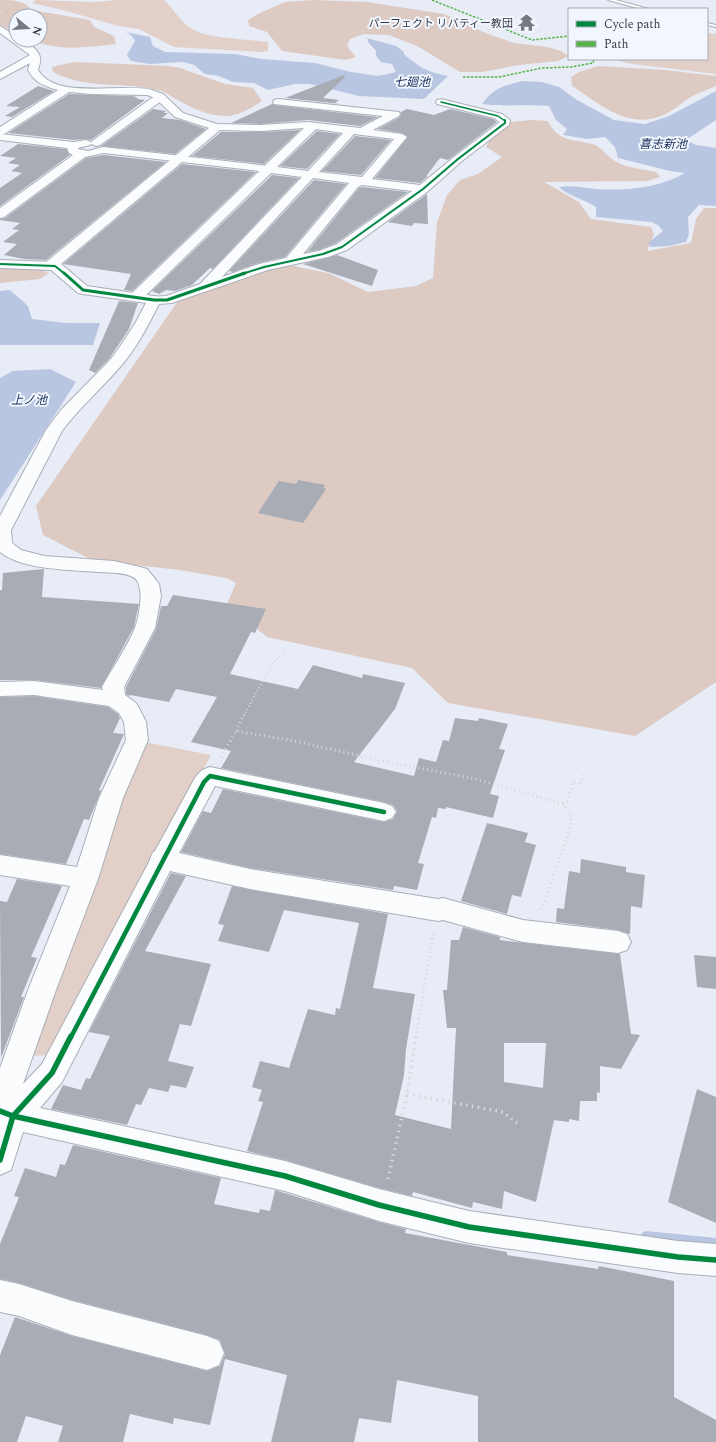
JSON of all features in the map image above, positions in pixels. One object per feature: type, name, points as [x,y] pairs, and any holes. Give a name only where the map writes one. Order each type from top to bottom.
[{"type":"street","points":[[1,31],[34,53],[33,70],[38,78],[48,84],[67,89],[148,92],[160,97],[179,115],[190,120],[217,127],[261,128],[313,126],[402,137],[366,179],[354,184],[290,262]]},
{"type":"street","points":[[0,76],[35,56]]},
{"type":"street","points":[[0,132],[67,89]]},
{"type":"street","points":[[0,137],[94,153],[100,146],[160,97]]},
{"type":"street","points":[[204,288],[310,175],[356,131],[395,114],[278,102]]},
{"type":"street","points":[[0,264],[55,266],[83,290],[136,298],[167,300],[264,267],[323,254],[342,247],[423,189],[458,159],[505,123],[504,120],[498,116],[441,102]]},
{"type":"street","points":[[136,298],[313,126]]},
{"type":"street","points":[[50,266],[217,127]]},
{"type":"street","points":[[100,146],[179,159],[423,189]]},
{"type":"street","points":[[0,214],[78,150]]},
{"type":"street","points":[[115,699],[113,687],[145,628],[151,596],[149,584],[140,573],[114,567],[44,562],[14,554],[3,545],[2,530],[54,430],[67,413],[115,363],[125,350],[154,300]]},
{"type":"street","points":[[0,689],[34,688],[115,699],[128,708],[135,722],[137,740],[111,798],[86,879],[42,990],[7,1088],[7,1114],[0,1160]]},
{"type":"street","points":[[7,1114],[52,1073],[162,859],[204,782],[210,776],[323,793],[384,812]]},
{"type":"street","points":[[162,859],[250,879],[438,910],[443,909],[523,931],[618,942]]},
{"type":"street","points":[[0,865],[86,879]]},
{"type":"street","points":[[7,1114],[285,1176],[385,1206],[469,1227],[678,1257],[716,1260]]},
{"type":"street","points":[[0,1296],[19,1300],[72,1318],[206,1353]]},
{"type":"lane","points":[[610,0],[643,8]]},
{"type":"lane","points":[[640,7],[642,0]]},
{"type":"path","points":[[210,776],[274,662],[287,650]]},
{"type":"path","points":[[236,731],[295,741],[392,763],[476,779],[563,804],[571,818],[572,826],[568,832],[545,901],[523,931]]},
{"type":"path","points":[[563,804],[567,802],[573,782],[580,784],[586,772]]},
{"type":"path","points":[[385,1206],[387,1185],[407,1094],[422,995],[438,910]]},
{"type":"path","points":[[407,1094],[503,1112],[517,1123]]},
{"type":"shaded area","points":[[0,0],[13,0],[21,2],[30,8],[8,8],[8,29],[0,25],[0,12],[3,11],[0,11]]},
{"type":"shaded area","points":[[36,0],[94,2],[117,0],[164,0],[184,23],[192,29],[218,37],[268,42],[268,51],[261,52],[174,47],[139,29],[118,26],[32,3]]},
{"type":"shaded area","points":[[313,0],[367,2],[444,14],[488,34],[514,43],[547,47],[561,51],[568,56],[558,61],[519,65],[482,72],[460,72],[419,47],[389,35],[364,34],[350,39],[347,46],[356,57],[346,60],[282,51],[267,32],[249,26],[248,20],[285,2]]},
{"type":"shaded area","points":[[48,13],[90,20],[94,27],[114,36],[116,44],[73,48],[48,45]]},
{"type":"shaded area","points":[[708,33],[716,34],[716,74],[632,64],[619,61],[708,60]]},
{"type":"shaded area","points":[[74,62],[169,66],[180,68],[225,84],[253,88],[262,101],[236,115],[219,116],[205,113],[193,108],[164,92],[145,87],[79,81],[66,78],[53,72],[52,67]]},
{"type":"shaded area","points":[[598,66],[665,70],[716,76],[716,86],[691,97],[671,111],[657,117],[643,120],[631,118],[618,115],[595,102],[572,86],[571,77],[579,72]]},
{"type":"shaded area","points":[[532,120],[548,121],[552,128],[562,137],[595,145],[617,162],[633,168],[656,172],[660,177],[647,181],[544,182],[579,202],[591,219],[651,227],[654,234],[647,251],[691,243],[696,219],[704,208],[716,208],[716,682],[635,736],[448,703],[412,668],[267,637],[227,604],[236,583],[226,578],[180,570],[92,560],[43,535],[36,506],[180,298],[284,264],[328,273],[368,292],[416,286],[433,278],[437,222],[447,195],[460,180],[478,174],[502,157],[486,147],[490,138],[511,122]]},
{"type":"shaded area","points":[[22,267],[37,269],[49,273],[40,279],[0,283],[0,269]]},
{"type":"shaded area","points":[[145,742],[211,755],[52,1055],[29,1056],[116,814]]},
{"type":"water","name":"七廻池","points":[[126,32],[150,37],[153,46],[165,52],[235,54],[261,59],[315,63],[351,72],[378,76],[396,72],[392,64],[381,62],[376,56],[376,51],[368,42],[367,38],[396,46],[403,51],[407,57],[422,68],[448,76],[424,99],[359,96],[310,84],[295,84],[268,90],[254,83],[233,82],[219,76],[205,74],[194,65],[183,62],[150,64],[131,61],[127,55],[135,41],[131,35]]},
{"type":"water","name":"喜志新池","points":[[522,81],[542,82],[559,87],[577,100],[614,120],[645,124],[669,116],[716,91],[716,120],[686,140],[696,145],[716,148],[716,206],[699,205],[688,217],[689,234],[686,242],[669,246],[650,247],[649,242],[663,231],[658,225],[651,222],[596,217],[596,207],[559,187],[573,186],[607,190],[630,189],[664,182],[685,173],[670,171],[618,158],[615,147],[605,137],[587,139],[563,135],[567,129],[556,120],[549,106],[482,104],[490,94],[499,88]]},
{"type":"water","points":[[10,290],[28,306],[32,319],[66,323],[100,323],[93,345],[0,345],[0,291]]},
{"type":"water","name":"上ノ池","points":[[50,369],[76,382],[0,500],[0,378],[13,371]]},
{"type":"building","points":[[344,75],[345,77],[323,98],[339,100],[335,103],[341,104],[285,98]]},
{"type":"building","points":[[38,86],[54,91],[12,117],[5,116],[20,107],[6,106]]},
{"type":"building","points":[[69,94],[132,96],[137,97],[135,98],[138,98],[137,99],[145,100],[91,140],[74,140],[8,133]]},
{"type":"building","points":[[272,104],[378,117],[360,126],[308,120],[261,124],[231,123]]},
{"type":"building","points":[[153,109],[166,111],[164,113],[168,113],[162,118],[180,120],[206,129],[175,154],[101,146]]},
{"type":"building","points":[[407,109],[434,115],[450,109],[493,119],[497,122],[448,160],[440,158],[427,177],[420,183],[375,178],[408,137],[402,133],[378,129],[400,117],[401,112]]},
{"type":"building","points":[[300,130],[264,164],[192,156],[221,132]]},
{"type":"building","points":[[317,131],[340,134],[307,169],[280,166]]},
{"type":"building","points":[[355,136],[391,140],[361,175],[322,171]]},
{"type":"building","points":[[18,144],[66,149],[70,155],[0,206],[0,188],[22,173],[11,171],[20,165],[8,163],[16,158],[0,156]]},
{"type":"building","points":[[104,155],[166,162],[46,260],[24,259],[4,255],[17,244],[3,242],[19,230],[12,229],[20,223],[0,219],[5,218],[86,158]]},
{"type":"building","points":[[182,164],[256,172],[132,291],[124,290],[131,274],[63,264]]},
{"type":"building","points":[[272,175],[299,178],[213,269],[210,268],[192,285],[175,291],[166,290],[159,294],[152,291]]},
{"type":"building","points":[[314,180],[346,184],[285,257],[258,263],[233,272],[229,271]]},
{"type":"building","points":[[362,187],[408,192],[336,243],[319,250],[307,252],[359,188]]},
{"type":"building","points":[[427,194],[428,224],[414,223],[412,226],[388,222]]},
{"type":"building","points":[[337,255],[378,270],[372,286],[303,264]]},
{"type":"building","points":[[119,301],[138,303],[129,329],[109,359],[95,373],[89,370]]},
{"type":"building","points":[[298,480],[325,485],[323,488],[326,489],[303,523],[258,513],[279,481],[296,484]]},
{"type":"building","points":[[44,569],[42,597],[139,604],[134,627],[101,688],[34,680],[0,680],[0,590],[2,590],[3,573]]},
{"type":"building","points":[[173,595],[266,609],[255,633],[251,632],[230,674],[298,689],[313,665],[362,678],[363,674],[405,683],[395,709],[354,762],[414,776],[419,758],[436,762],[443,740],[449,741],[455,718],[478,721],[479,718],[508,724],[499,749],[505,750],[490,794],[499,796],[493,818],[446,807],[446,809],[438,808],[436,818],[432,817],[418,863],[424,864],[417,890],[394,886],[393,890],[250,868],[181,852],[203,811],[211,813],[223,789],[384,822],[393,819],[397,811],[393,805],[384,802],[221,768],[231,751],[191,742],[217,697],[176,689],[169,702],[129,696],[126,694],[126,687],[156,629],[161,606],[167,606]]},
{"type":"building","points":[[34,696],[108,707],[118,714],[120,718],[113,733],[124,734],[99,790],[101,791],[89,820],[84,819],[66,864],[0,854],[0,697]]},
{"type":"building","points":[[487,823],[528,833],[525,842],[536,845],[521,897],[512,895],[507,914],[461,901]]},
{"type":"building","points":[[581,859],[626,867],[626,872],[645,875],[642,908],[631,906],[630,934],[618,930],[556,922],[557,908],[564,909],[569,871],[580,873]]},
{"type":"building","points":[[171,873],[186,876],[145,951],[211,964],[191,1026],[180,1024],[168,1061],[194,1067],[186,1088],[171,1085],[168,1092],[149,1088],[141,1105],[136,1104],[127,1125],[51,1109],[63,1085],[81,1090],[86,1078],[90,1079],[110,1036],[89,1032]]},
{"type":"building","points":[[17,879],[62,886],[31,957],[37,958],[21,997],[24,997],[1,1058],[0,901],[7,902]]},
{"type":"building","points":[[232,886],[388,914],[373,988],[415,994],[406,1049],[404,1075],[395,1115],[451,1129],[456,1028],[447,1028],[443,990],[447,990],[451,940],[459,940],[463,927],[500,937],[500,940],[620,954],[631,1034],[640,1035],[621,1069],[600,1066],[600,1093],[597,1092],[597,1101],[580,1101],[579,1121],[569,1119],[569,1122],[554,1120],[536,1202],[504,1191],[502,1209],[473,1202],[472,1208],[413,1192],[412,1196],[379,1188],[285,1160],[247,1151],[263,1102],[258,1101],[262,1090],[252,1087],[260,1061],[289,1068],[308,1009],[335,1015],[336,1008],[340,1009],[359,923],[284,910],[269,952],[218,941],[224,925],[218,924]],"holes":[[[504,1043],[546,1043],[543,1088],[504,1082]]]},
{"type":"building","points":[[694,955],[716,957],[716,989],[697,987]]},
{"type":"building","points":[[697,1089],[716,1097],[716,1223],[668,1202]]},
{"type":"building","points":[[73,1145],[221,1178],[214,1204],[259,1213],[260,1209],[270,1211],[275,1190],[406,1229],[405,1233],[507,1252],[507,1255],[598,1269],[599,1266],[674,1281],[674,1397],[716,1420],[716,1442],[478,1442],[478,1396],[397,1380],[391,1423],[359,1418],[354,1442],[271,1442],[287,1375],[225,1359],[210,1425],[174,1418],[173,1424],[130,1414],[123,1442],[58,1442],[63,1426],[26,1416],[17,1442],[0,1442],[0,1355],[15,1317],[72,1336],[207,1371],[220,1366],[225,1354],[220,1340],[207,1335],[72,1300],[19,1283],[0,1279],[0,1244],[19,1197],[14,1196],[25,1168],[56,1177],[60,1164],[65,1165]]},
{"type":"waterway","points":[[646,1237],[716,1244]]},
{"type":"marked path","points":[[432,0],[532,40],[568,36]]},
{"type":"marked path","points":[[463,77],[499,77],[542,68],[571,67],[593,63],[594,60]]},
{"type":"cycle path","points":[[0,264],[55,266],[83,290],[154,300],[167,300],[264,267],[323,254],[342,247],[423,189],[458,159],[505,123],[505,120],[498,116],[441,102]]},
{"type":"cycle path","points":[[0,1160],[13,1116],[52,1073],[204,782],[210,776],[384,812]]},
{"type":"cycle path","points":[[0,1111],[13,1116],[285,1176],[379,1205],[469,1227],[678,1257],[716,1260]]},
{"type":"place","name":"パーフェクト リバティー教団","points":[[526,23]]}]
